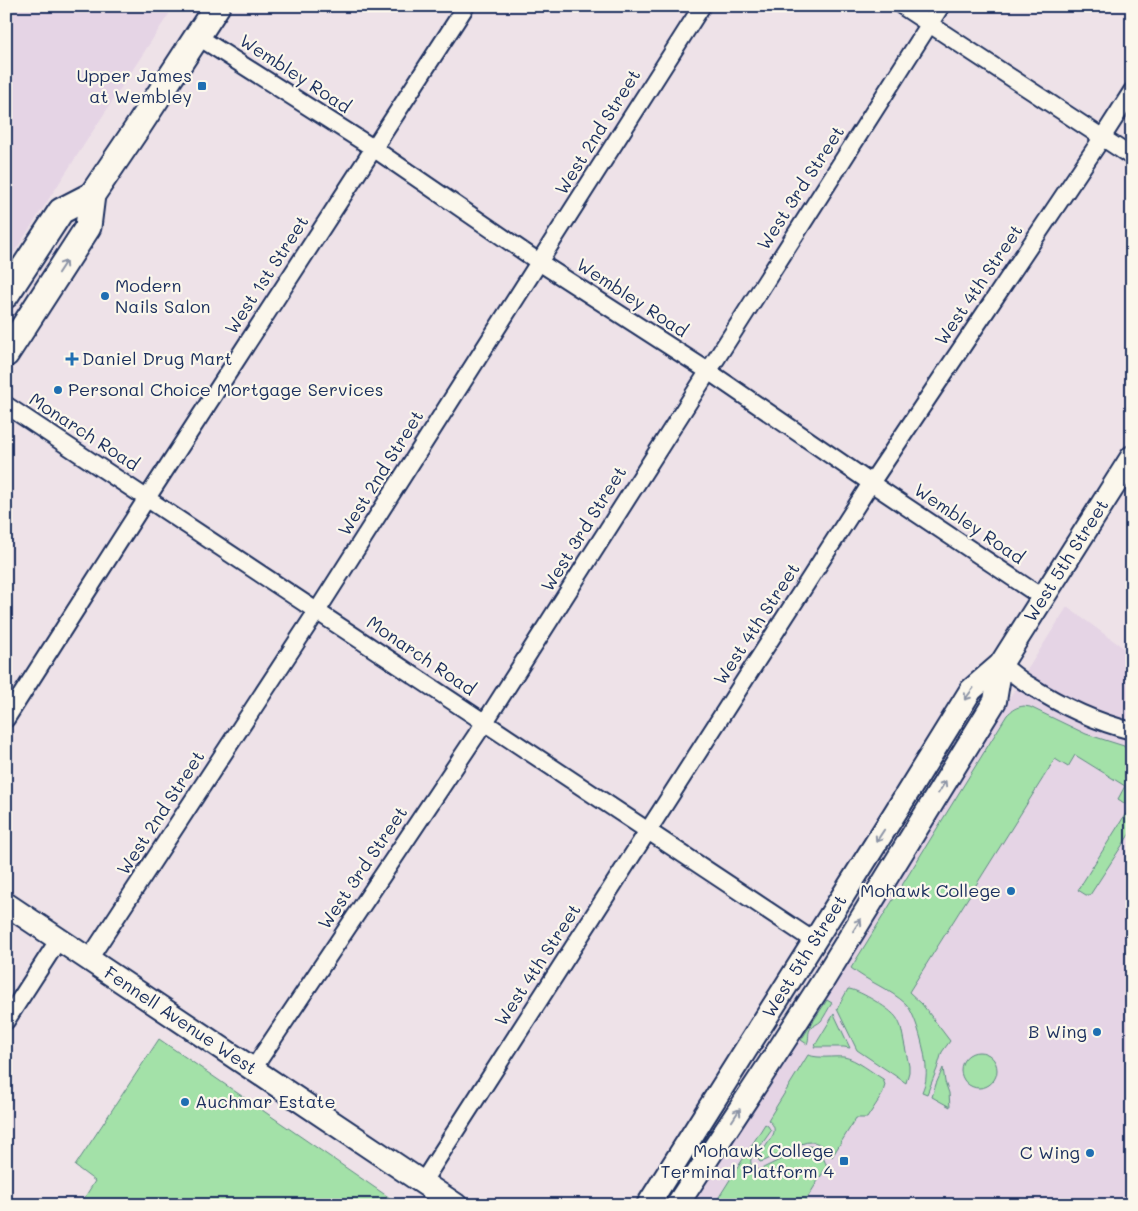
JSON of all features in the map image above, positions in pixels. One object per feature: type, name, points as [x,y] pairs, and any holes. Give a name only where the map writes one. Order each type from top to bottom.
[{"type":"main road","points":[[6,354],[88,227],[92,195],[216,6]]},
{"type":"main road","points":[[6,295],[61,211],[92,195]]},
{"type":"main road","name":"West 5th Street","points":[[648,1205],[970,690],[1001,664],[1132,457]]},
{"type":"main road","name":"West 5th Street","points":[[677,1205],[824,978],[994,701],[1001,664]]},
{"type":"main road","name":"Fennell Avenue West","points":[[6,904],[456,1205]]},
{"type":"street","name":"West 1st Street","points":[[6,719],[466,6]]},
{"type":"street","name":"West 2nd Street","points":[[89,959],[317,610],[702,6]]},
{"type":"street","points":[[902,6],[1132,157]]},
{"type":"street","name":"West 3rd Street","points":[[253,1069],[485,722],[941,6]]},
{"type":"street","name":"Wembley Road","points":[[197,36],[373,148],[539,262],[708,371],[1043,598]]},
{"type":"street","name":"West 4th Street","points":[[422,1183],[871,483],[1132,91]]},
{"type":"street","name":"Monarch Road","points":[[6,405],[814,941]]},
{"type":"street","points":[[1001,664],[1028,685],[1060,702],[1088,716],[1132,731]]},
{"type":"street","points":[[6,1021],[58,939]]},
{"type":"shaded area","points":[[6,6],[174,6],[6,265]]},
{"type":"shaded area","name":"Mohawk College","points":[[1067,607],[1132,654],[1132,1205],[686,1205],[853,955],[927,828]]},
{"type":"green space","points":[[1024,706],[1030,707],[1086,734],[1124,746],[1132,758],[1132,830],[1090,895],[1086,895],[1078,890],[1130,807],[1118,799],[1125,786],[1075,755],[1068,767],[1055,759],[909,992],[922,1004],[950,1041],[942,1052],[927,1094],[922,1092],[926,1077],[923,1050],[918,1028],[910,1010],[900,999],[851,968],[1007,715],[1014,709]]},
{"type":"green space","points":[[848,989],[877,1002],[898,1020],[909,1066],[906,1083],[857,1050],[837,1009]]},
{"type":"green space","points":[[827,1000],[832,1003],[821,1021],[810,1030],[807,1044],[801,1040]]},
{"type":"green space","points":[[834,1014],[850,1048],[814,1047]]},
{"type":"green space","name":"Auchmar Estate","points":[[159,1039],[400,1205],[80,1205],[95,1181],[75,1166]]},
{"type":"green space","points":[[979,1052],[986,1053],[992,1057],[996,1063],[996,1077],[992,1083],[986,1087],[979,1088],[972,1087],[966,1083],[962,1077],[961,1070],[962,1063],[966,1057],[972,1053]]},
{"type":"green space","points":[[808,1055],[844,1057],[859,1063],[883,1079],[885,1085],[882,1095],[867,1118],[856,1118],[832,1157],[818,1143],[807,1142],[760,1162],[758,1159],[774,1133],[774,1126],[768,1120]]},
{"type":"green space","points":[[943,1068],[949,1093],[950,1107],[932,1097]]},
{"type":"green space","points":[[765,1124],[771,1131],[751,1159],[752,1166],[755,1169],[759,1170],[808,1146],[818,1150],[824,1159],[827,1166],[803,1205],[714,1205]]},
{"type":"place","name":"Upper James at Wembley","points":[[202,86]]},
{"type":"place","name":"Modern Nails Salon","points":[[105,296]]},
{"type":"place","name":"Daniel Drug Mart","points":[[72,359]]},
{"type":"place","name":"Personal Choice Mortgage Services","points":[[58,390]]},
{"type":"place","name":"Mohawk College","points":[[1011,891]]},
{"type":"place","name":"B Wing","points":[[1097,1032]]},
{"type":"place","name":"Auchmar Estate","points":[[185,1102]]},
{"type":"place","name":"C Wing","points":[[1090,1153]]},
{"type":"place","name":"Mohawk College Terminal Platform 4","points":[[844,1161]]}]
